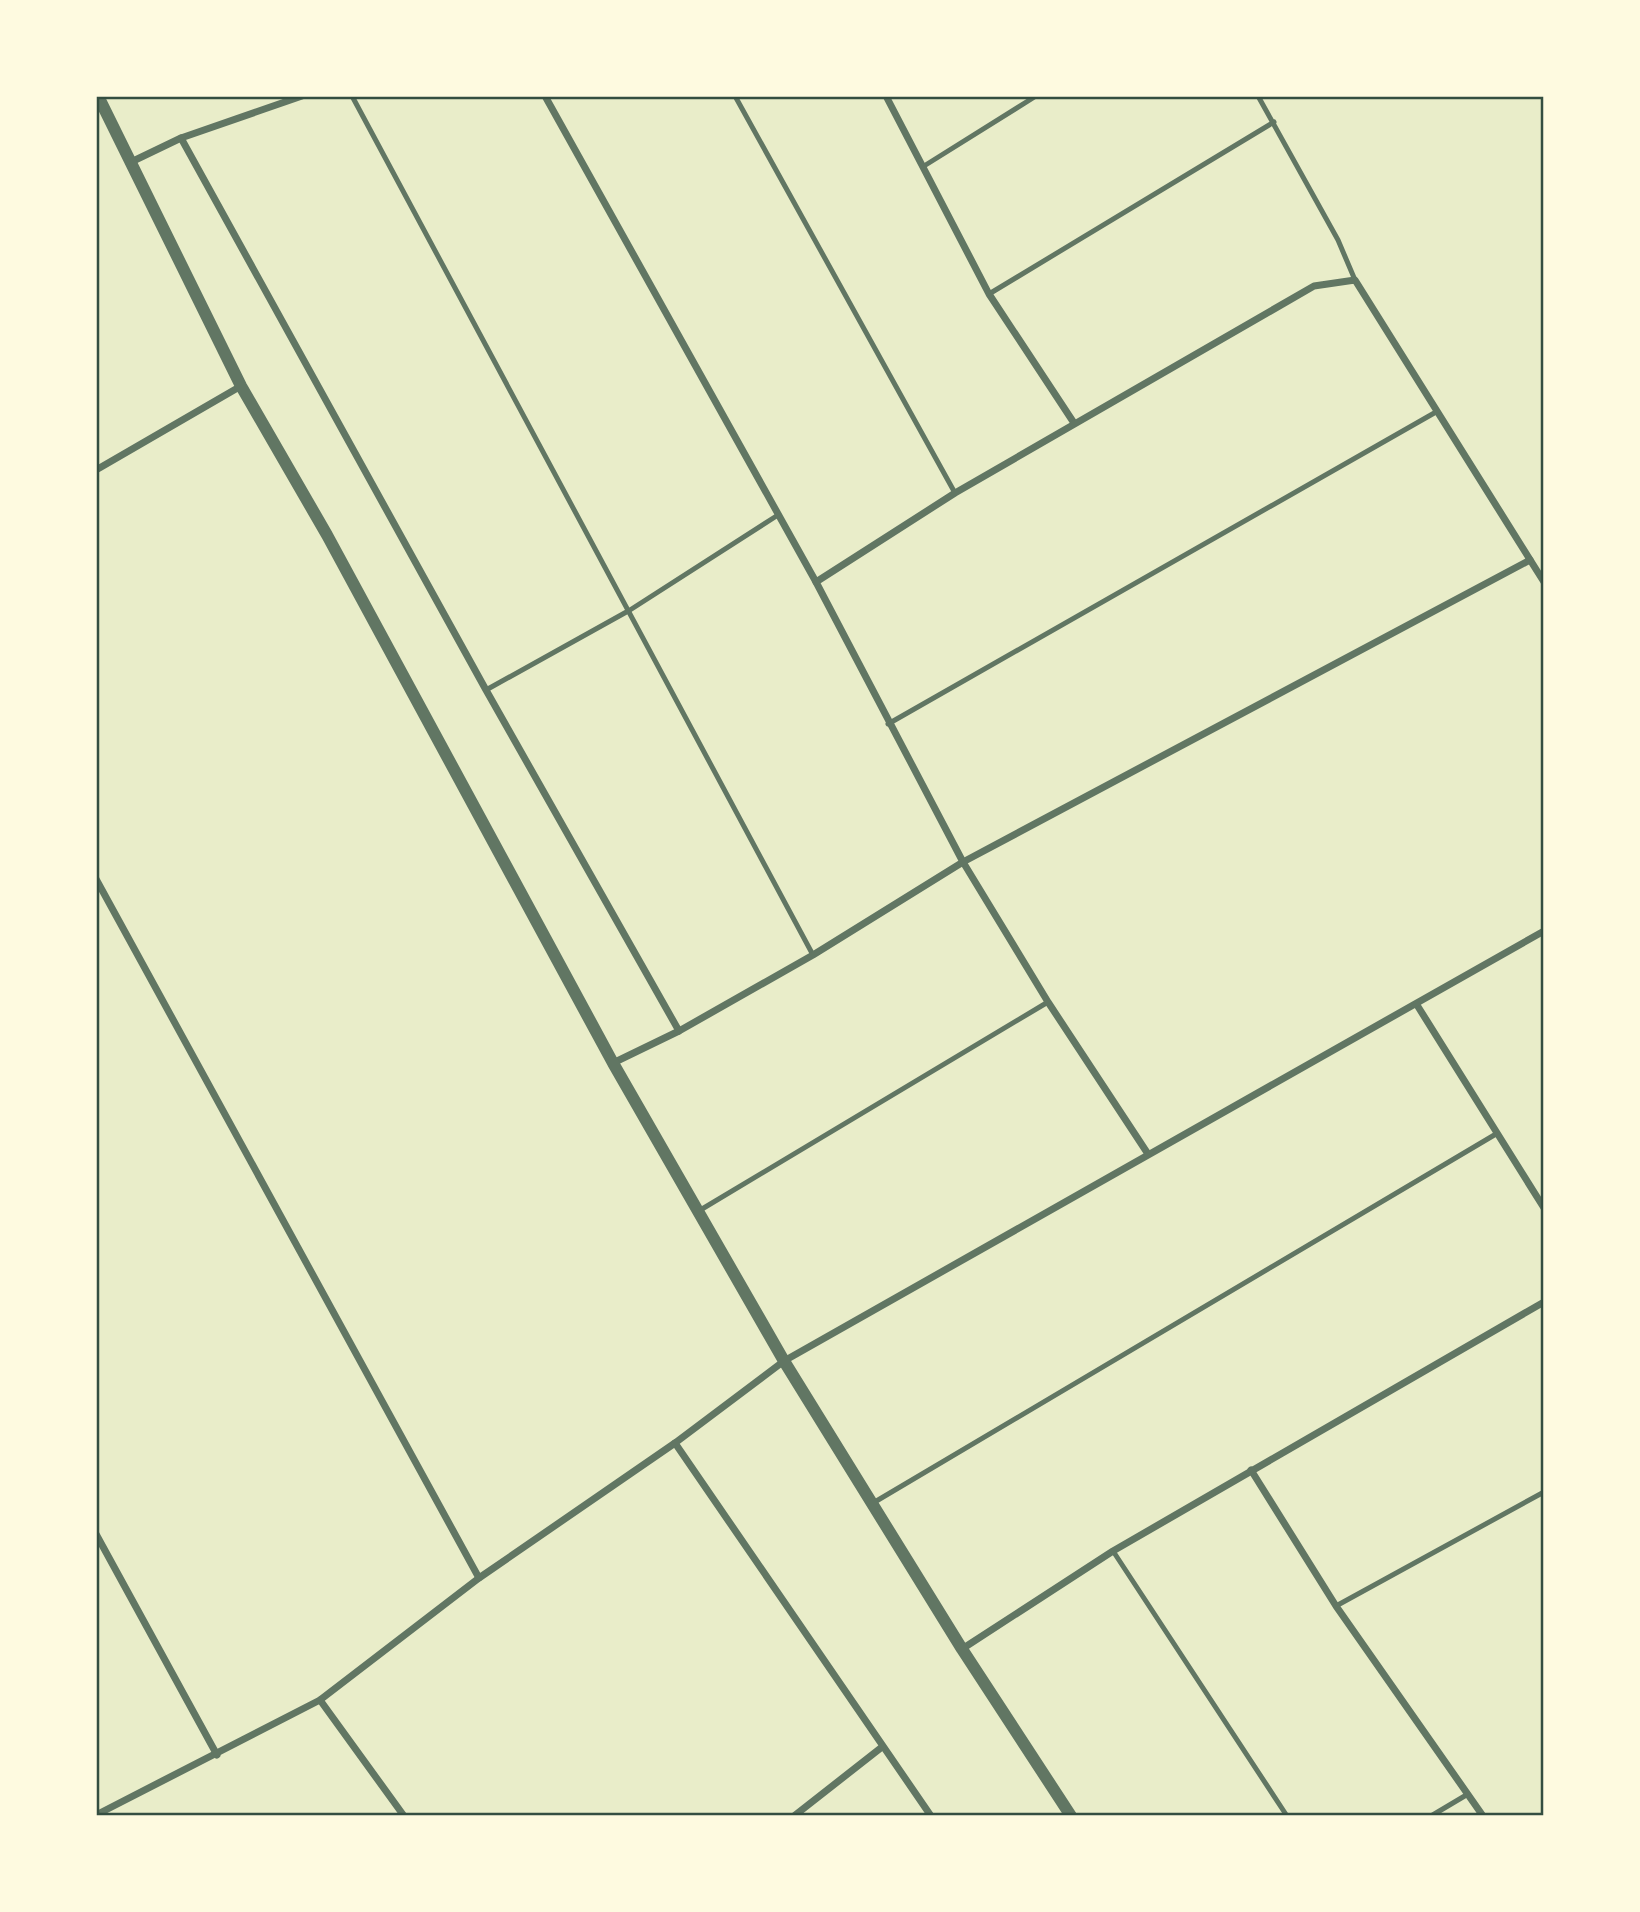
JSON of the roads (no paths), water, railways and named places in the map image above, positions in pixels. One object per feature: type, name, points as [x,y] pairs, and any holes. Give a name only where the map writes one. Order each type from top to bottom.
[{"type":"street","points":[[98,96],[241,386],[347,571],[613,1063],[697,1212],[784,1361],[962,1649],[1071,1816]]},
{"type":"street","points":[[129,163],[181,138],[302,96]]},
{"type":"street","points":[[545,96],[816,582],[888,724],[963,862],[1048,1002],[1148,1154]]},
{"type":"street","points":[[886,96],[989,294],[1074,423]]},
{"type":"street","points":[[181,138],[486,690],[679,1031]]},
{"type":"street","points":[[816,582],[955,492],[1314,286],[1355,280],[1544,582]]},
{"type":"street","points":[[96,470],[241,386]]},
{"type":"street","points":[[613,1063],[679,1031],[813,956],[963,862],[1530,560]]},
{"type":"street","points":[[96,879],[479,1578]]},
{"type":"street","points":[[96,1815],[320,1700],[479,1578],[675,1443],[784,1361],[1544,931]]},
{"type":"street","points":[[1417,1005],[1544,1208]]},
{"type":"street","points":[[962,1649],[1113,1551],[1544,1303]]},
{"type":"street","points":[[675,1443],[931,1816]]},
{"type":"street","points":[[1251,1470],[1336,1606],[1483,1816]]},
{"type":"street","points":[[96,1534],[217,1755]]},
{"type":"street","points":[[320,1700],[404,1816]]},
{"type":"street","points":[[794,1816],[882,1747]]},
{"type":"lane","points":[[352,96],[630,610],[813,956]]},
{"type":"lane","points":[[735,96],[955,492]]},
{"type":"lane","points":[[924,166],[1036,96]]},
{"type":"lane","points":[[1258,96],[1338,240],[1355,280]]},
{"type":"lane","points":[[989,294],[1274,122]]},
{"type":"lane","points":[[888,724],[1436,412]]},
{"type":"lane","points":[[486,690],[630,610],[778,515]]},
{"type":"lane","points":[[697,1212],[1048,1002]]},
{"type":"lane","points":[[873,1503],[1496,1134]]},
{"type":"lane","points":[[1336,1606],[1544,1492]]},
{"type":"lane","points":[[1113,1551],[1287,1816]]},
{"type":"lane","points":[[1431,1816],[1468,1794]]}]
